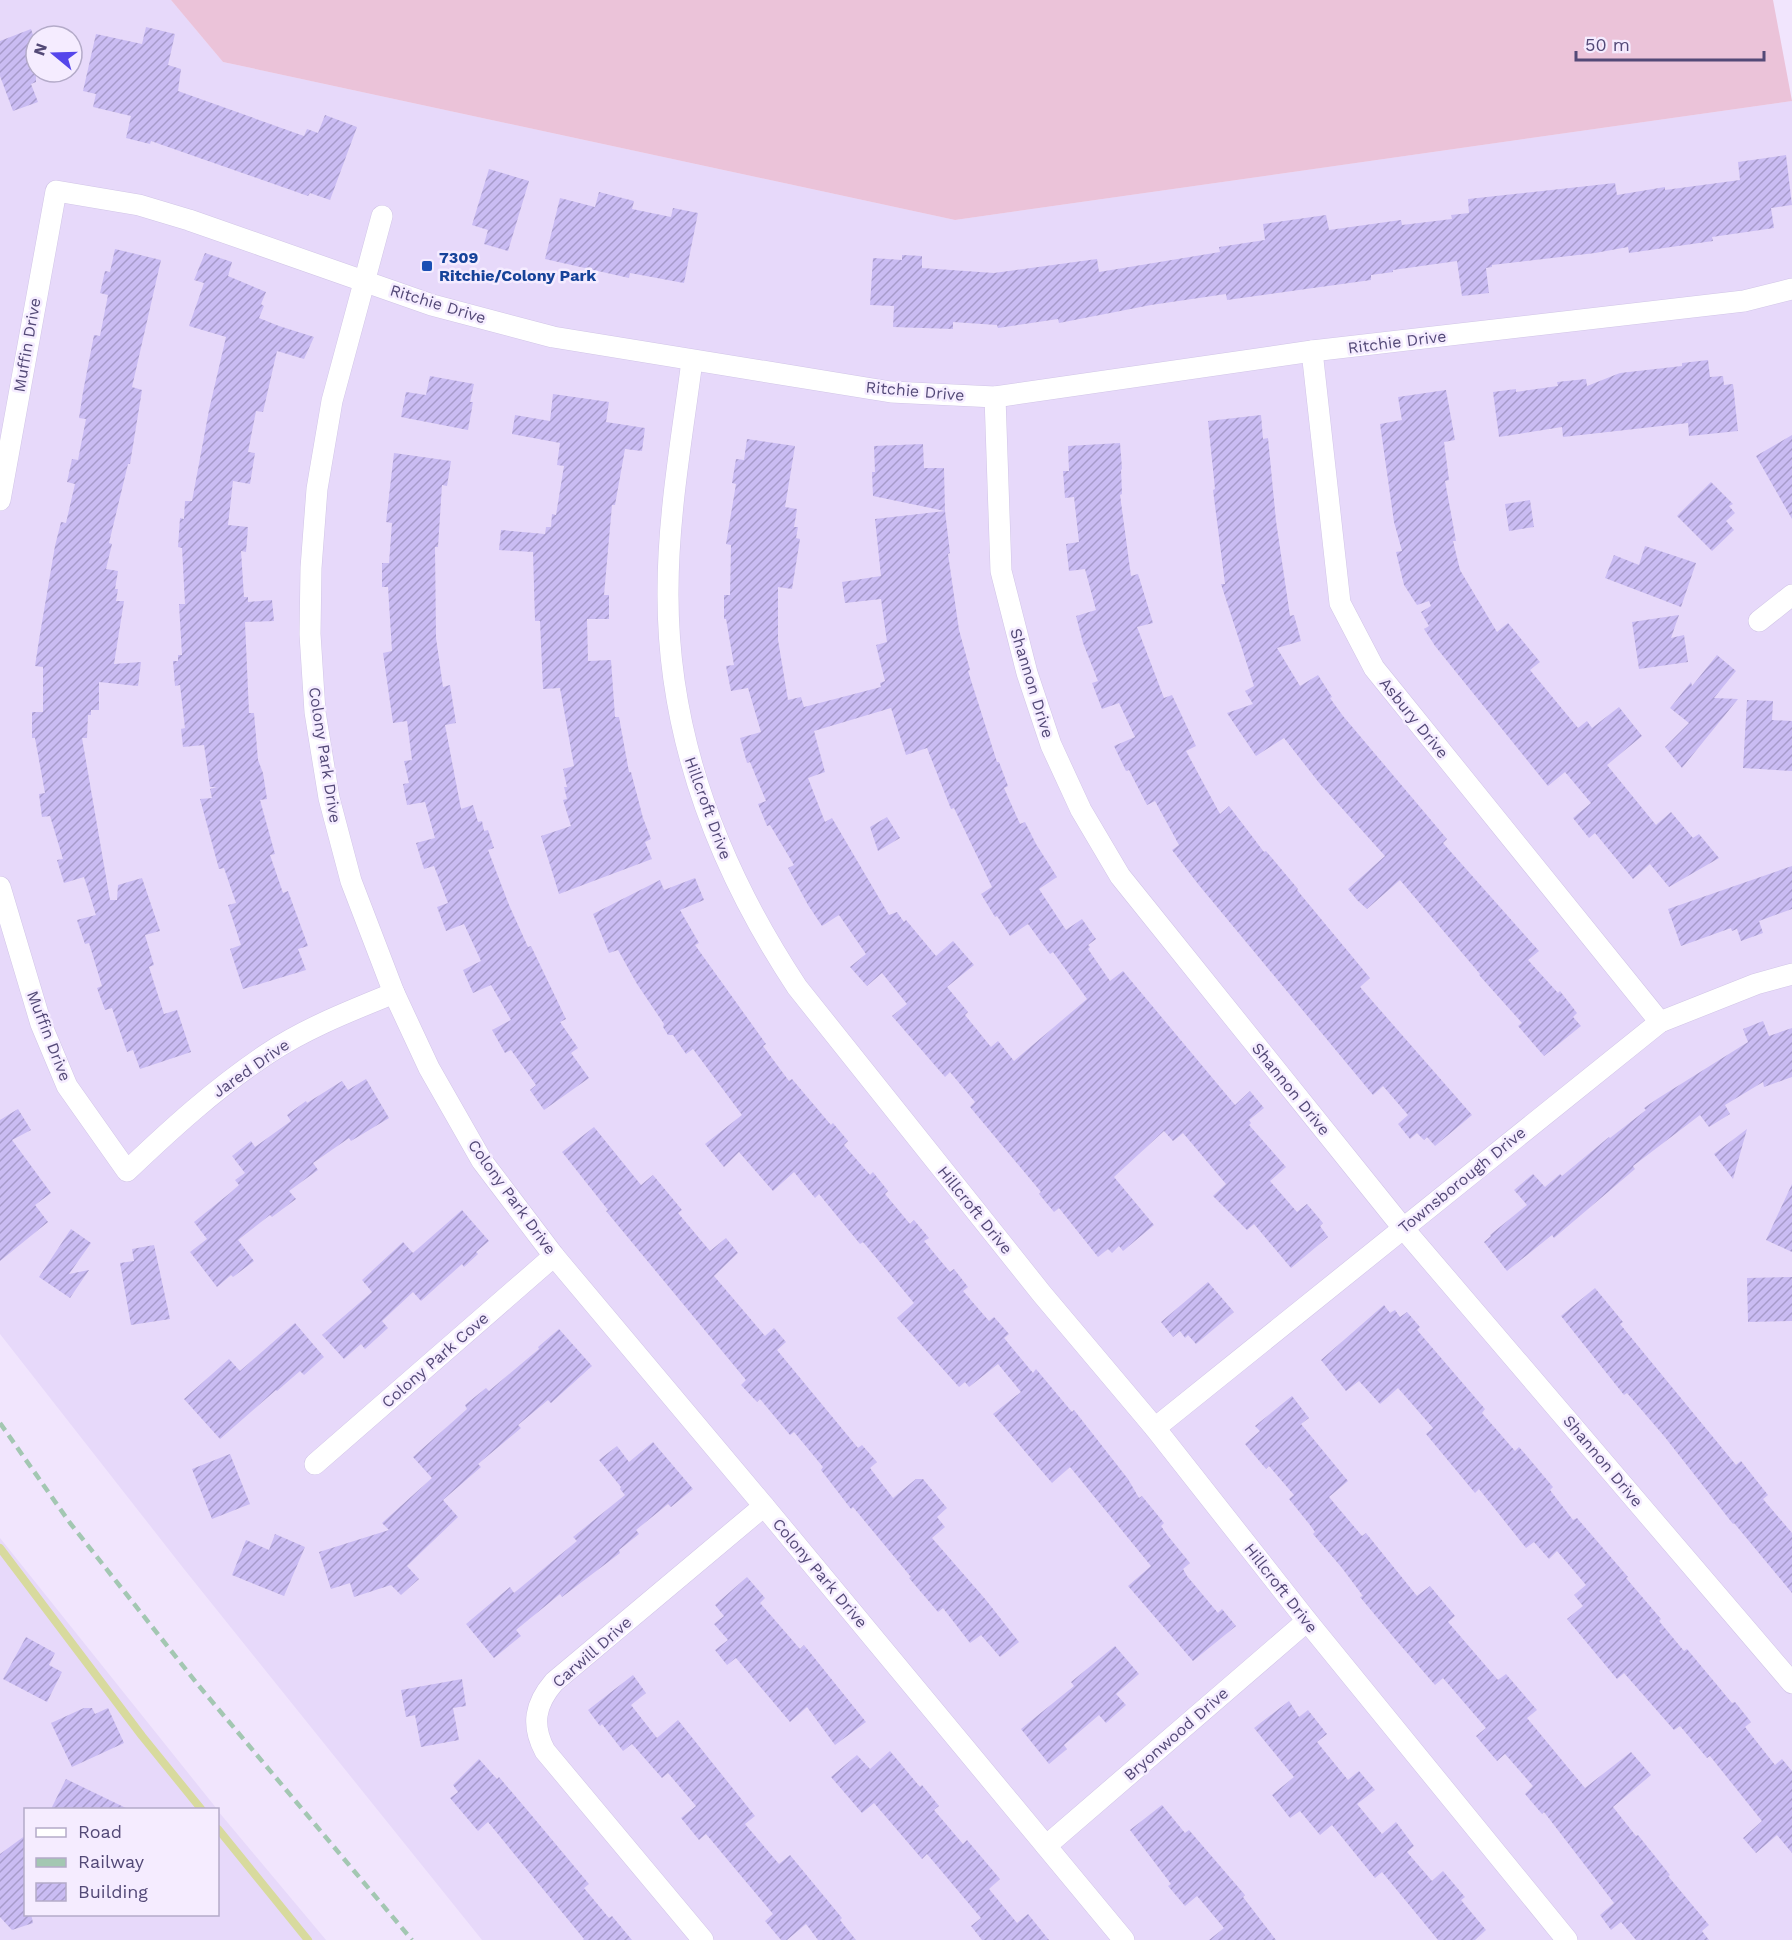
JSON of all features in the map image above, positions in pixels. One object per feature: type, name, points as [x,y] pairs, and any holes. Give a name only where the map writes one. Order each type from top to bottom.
[{"type":"street","name":"Ritchie Drive","points":[[56,191],[139,204],[432,305],[553,337],[891,392],[995,397],[1312,351],[1744,301],[1792,289]]},
{"type":"street","name":"Muffin Drive","points":[[0,500],[56,191]]},
{"type":"street","name":"Colony Park Drive","points":[[382,216],[332,401],[317,489],[311,568],[310,634],[315,712],[329,798],[351,882],[394,993],[429,1068],[482,1161],[554,1256],[1124,1940]]},
{"type":"street","name":"Asbury Drive","points":[[1312,351],[1340,603],[1374,668],[1660,1022]]},
{"type":"street","name":"Hillcroft Drive","points":[[692,361],[669,549],[668,593],[671,658],[680,723],[708,815],[741,893],[766,941],[797,987],[1042,1294],[1155,1428],[1307,1621],[1567,1940]]},
{"type":"street","name":"Shannon Drive","points":[[995,397],[1001,571],[1030,684],[1051,746],[1081,810],[1120,876],[1403,1228],[1792,1683]]},
{"type":"street","points":[[1759,621],[1792,595]]},
{"type":"street","name":"Muffin Drive","points":[[0,887],[41,1024],[67,1086],[127,1172]]},
{"type":"street","name":"Townsborough Drive","points":[[1155,1428],[1660,1022],[1756,984],[1792,974]]},
{"type":"street","name":"Jared Drive","points":[[127,1172],[174,1127],[267,1054],[341,1014],[394,993]]},
{"type":"street","name":"Colony Park Cove","points":[[315,1464],[554,1256]]},
{"type":"street","name":"Carwill Drive","points":[[703,1940],[545,1751],[536,1729],[536,1719],[539,1705],[554,1682],[764,1506]]},
{"type":"street","name":"Bryonwood Drive","points":[[1046,1846],[1307,1621]]},
{"type":"shaded area","points":[[0,0],[171,0],[223,62],[955,220],[1792,101],[1792,1940],[482,1940],[184,1569],[0,1334]]},
{"type":"shaded area","points":[[171,0],[1773,0],[1792,101],[955,220],[223,62]]},
{"type":"shaded area","points":[[0,1538],[216,1808],[24,1808],[24,1916],[219,1916],[219,1812],[326,1940],[0,1940]]},
{"type":"building","points":[[146,27],[175,34],[168,65],[181,69],[178,91],[304,136],[307,129],[318,133],[325,115],[357,127],[330,200],[310,193],[308,196],[151,141],[150,144],[126,138],[131,116],[93,107],[96,94],[83,91],[96,34],[142,44]]},
{"type":"building","points":[[24,32],[24,84],[31,84],[38,102],[13,111],[0,76],[0,41]]},
{"type":"building","points":[[1786,155],[1792,205],[1771,208],[1774,228],[1712,237],[1713,241],[1629,253],[1628,247],[1492,265],[1486,268],[1489,293],[1462,296],[1457,261],[1393,270],[1393,272],[1371,275],[1371,280],[1227,300],[1226,294],[1151,305],[1059,323],[1058,319],[998,328],[997,325],[953,322],[953,329],[893,327],[894,306],[870,305],[873,258],[902,260],[902,255],[922,256],[922,268],[994,273],[1097,259],[1099,272],[1220,252],[1219,247],[1265,240],[1263,224],[1326,215],[1329,230],[1401,220],[1402,225],[1452,219],[1451,215],[1469,213],[1468,199],[1615,183],[1617,195],[1665,187],[1665,190],[1740,180],[1738,162]]},
{"type":"building","points":[[489,169],[529,181],[508,251],[484,244],[488,230],[472,225]]},
{"type":"building","points":[[599,192],[634,201],[632,209],[671,217],[673,208],[698,213],[684,283],[630,273],[629,278],[545,259],[560,198],[595,207]]},
{"type":"building","points":[[115,249],[161,260],[132,387],[142,390],[130,464],[128,464],[109,543],[112,544],[106,569],[118,571],[116,601],[124,601],[114,664],[141,662],[138,686],[99,682],[99,710],[91,710],[91,715],[88,715],[87,738],[82,738],[110,900],[117,900],[118,885],[142,878],[160,931],[145,935],[154,965],[149,967],[164,1014],[177,1010],[191,1052],[140,1069],[133,1050],[127,1052],[112,1008],[105,1010],[97,988],[102,986],[89,943],[85,944],[77,920],[96,915],[84,877],[64,883],[57,860],[63,859],[50,816],[42,817],[39,794],[45,793],[35,738],[32,738],[32,712],[43,712],[43,667],[35,666],[39,640],[55,546],[61,522],[66,523],[75,484],[67,482],[72,459],[78,460],[86,419],[79,418],[83,392],[94,335],[100,336],[108,295],[100,293],[105,271],[110,272]]},
{"type":"building","points":[[205,253],[232,262],[228,276],[266,292],[259,318],[314,337],[304,359],[277,351],[263,412],[256,411],[248,452],[255,453],[250,484],[233,481],[228,525],[248,527],[246,552],[241,551],[244,597],[248,597],[248,602],[272,600],[274,621],[245,622],[249,713],[254,713],[258,760],[263,773],[267,799],[260,800],[275,854],[270,855],[283,893],[288,891],[308,946],[298,949],[306,970],[243,989],[230,949],[241,945],[228,905],[236,903],[224,868],[219,869],[200,799],[212,798],[210,789],[217,787],[210,787],[204,745],[183,747],[181,729],[185,728],[180,685],[175,686],[173,661],[178,661],[178,655],[182,655],[179,604],[185,604],[182,548],[178,547],[180,518],[184,519],[185,501],[192,501],[209,410],[226,337],[189,326],[204,283],[194,280]]},
{"type":"building","points":[[1708,360],[1710,377],[1723,376],[1724,385],[1733,384],[1738,431],[1689,436],[1688,423],[1563,437],[1562,427],[1499,437],[1493,392],[1516,389],[1516,392],[1558,386],[1557,382],[1586,379],[1587,386],[1620,373],[1682,366],[1682,363]]},
{"type":"building","points":[[430,376],[474,384],[468,430],[401,417],[406,392],[426,395]]},
{"type":"building","points":[[1446,390],[1455,440],[1444,442],[1449,480],[1445,481],[1456,541],[1453,541],[1460,570],[1497,632],[1508,623],[1540,662],[1530,670],[1578,728],[1587,721],[1592,728],[1619,707],[1642,736],[1607,765],[1656,825],[1671,812],[1693,838],[1699,834],[1719,858],[1669,887],[1650,864],[1633,879],[1595,833],[1589,838],[1573,818],[1591,803],[1565,772],[1548,786],[1435,646],[1424,629],[1429,626],[1421,612],[1431,606],[1429,601],[1417,605],[1404,585],[1396,552],[1402,551],[1394,522],[1380,424],[1402,420],[1398,397]]},
{"type":"building","points":[[553,394],[609,402],[606,422],[645,428],[642,451],[625,449],[615,505],[612,505],[604,595],[609,595],[609,619],[587,619],[588,661],[611,660],[615,717],[619,717],[629,772],[631,772],[651,839],[645,842],[652,859],[559,894],[541,836],[571,826],[563,800],[567,799],[564,787],[567,787],[563,769],[574,766],[560,688],[543,689],[540,621],[535,621],[533,552],[499,550],[501,530],[545,534],[546,527],[551,527],[552,514],[556,515],[564,466],[557,465],[560,443],[512,434],[515,415],[550,421]]},
{"type":"building","points":[[1261,415],[1263,439],[1268,438],[1276,521],[1290,616],[1294,615],[1301,641],[1277,648],[1300,686],[1318,675],[1343,716],[1447,839],[1443,843],[1539,951],[1528,960],[1558,993],[1560,991],[1577,1013],[1573,1017],[1581,1026],[1544,1056],[1518,1026],[1522,1023],[1400,880],[1367,909],[1357,900],[1348,889],[1385,856],[1320,784],[1284,738],[1256,756],[1227,713],[1253,704],[1245,691],[1254,686],[1221,584],[1225,584],[1213,490],[1215,489],[1208,421]]},
{"type":"building","points":[[1792,435],[1792,519],[1756,456]]},
{"type":"building","points":[[747,439],[795,446],[785,507],[797,509],[794,527],[798,527],[796,538],[800,539],[792,589],[778,587],[778,640],[788,700],[801,697],[804,707],[881,687],[880,683],[885,681],[876,645],[887,642],[881,599],[845,603],[842,582],[881,576],[875,519],[945,511],[950,553],[948,554],[959,630],[970,670],[968,671],[997,762],[999,762],[1008,786],[1004,788],[1020,824],[1025,822],[1057,877],[1039,889],[1066,930],[1082,919],[1096,939],[1088,945],[1090,947],[1088,949],[1110,981],[1123,971],[1235,1105],[1250,1091],[1264,1108],[1249,1120],[1251,1123],[1249,1125],[1286,1167],[1270,1181],[1297,1212],[1307,1204],[1323,1223],[1320,1226],[1328,1237],[1291,1268],[1254,1224],[1247,1230],[1213,1196],[1226,1184],[1183,1133],[1173,1141],[1164,1131],[1114,1177],[1154,1225],[1123,1251],[1119,1246],[1112,1253],[1108,1249],[1098,1257],[1059,1208],[1054,1212],[1039,1194],[1041,1192],[970,1107],[975,1102],[950,1072],[945,1077],[892,1016],[907,1004],[882,973],[867,986],[850,967],[866,954],[839,915],[822,926],[788,868],[794,865],[770,825],[767,826],[758,804],[766,801],[750,762],[747,763],[740,738],[761,732],[748,688],[731,691],[726,666],[734,665],[726,619],[724,619],[724,595],[730,595],[731,545],[726,544],[736,484],[732,483],[736,459],[744,460]],"holes":[[[891,708],[906,755],[927,748],[951,809],[954,808],[992,887],[981,894],[995,917],[997,916],[1010,936],[1028,924],[1050,954],[1053,952],[1087,999],[1014,1061],[998,1041],[991,1047],[965,1015],[968,1012],[947,987],[974,965],[953,941],[936,956],[897,912],[889,915],[832,818],[825,822],[808,778],[825,772],[814,731]]]},
{"type":"building","points":[[1120,443],[1122,494],[1120,495],[1131,576],[1138,574],[1153,623],[1137,627],[1164,698],[1172,695],[1196,746],[1186,751],[1220,814],[1229,806],[1264,852],[1266,851],[1298,889],[1370,978],[1360,987],[1472,1115],[1435,1146],[1427,1137],[1424,1140],[1417,1133],[1410,1139],[1398,1124],[1408,1115],[1383,1086],[1373,1095],[1198,884],[1172,850],[1179,845],[1155,801],[1147,805],[1114,746],[1135,737],[1119,703],[1102,709],[1092,683],[1098,681],[1083,643],[1076,616],[1096,610],[1085,569],[1069,571],[1066,544],[1079,542],[1074,497],[1065,498],[1063,471],[1069,471],[1068,446]]},
{"type":"building","points":[[923,444],[924,468],[944,468],[945,511],[873,496],[874,446]]},
{"type":"building","points":[[394,453],[451,461],[447,486],[442,485],[438,547],[435,547],[436,638],[443,687],[450,685],[456,723],[445,725],[461,809],[473,805],[478,822],[482,821],[484,831],[488,830],[494,848],[488,850],[509,905],[566,1019],[560,1022],[578,1048],[571,1053],[589,1078],[544,1110],[530,1090],[536,1085],[511,1050],[505,1053],[492,1030],[511,1020],[491,985],[473,993],[463,970],[481,961],[464,924],[446,931],[437,907],[448,903],[434,866],[424,869],[416,843],[435,838],[425,802],[407,805],[403,784],[409,783],[404,761],[412,760],[407,721],[393,723],[383,653],[392,651],[388,587],[382,587],[382,563],[389,563],[392,523],[386,522]]},
{"type":"building","points":[[1711,482],[1733,504],[1729,506],[1735,513],[1726,521],[1734,530],[1712,551],[1677,516]]},
{"type":"building","points":[[1530,500],[1534,527],[1509,531],[1505,504]]},
{"type":"building","points":[[1645,546],[1696,563],[1681,607],[1605,578],[1614,555],[1639,565]]},
{"type":"building","points":[[1679,615],[1671,638],[1684,635],[1688,662],[1639,669],[1632,622]]},
{"type":"building","points":[[1717,655],[1736,671],[1714,698],[1738,699],[1682,768],[1665,747],[1689,723],[1670,708],[1691,682],[1692,686]]},
{"type":"building","points":[[1747,700],[1773,701],[1772,720],[1792,721],[1792,771],[1743,768]]},
{"type":"building","points":[[887,817],[900,838],[878,851],[870,827]]},
{"type":"building","points":[[1792,866],[1792,909],[1759,921],[1763,933],[1741,941],[1737,929],[1732,931],[1731,928],[1681,946],[1668,909]]},
{"type":"building","points":[[695,878],[704,900],[680,910],[699,943],[695,945],[766,1044],[763,1046],[789,1081],[792,1079],[831,1125],[833,1123],[848,1141],[844,1145],[870,1175],[873,1172],[888,1191],[885,1194],[910,1224],[914,1220],[929,1238],[924,1241],[950,1272],[954,1269],[968,1287],[963,1291],[989,1321],[994,1317],[1009,1334],[1004,1338],[1033,1373],[1036,1369],[1072,1412],[1074,1410],[1128,1479],[1139,1498],[1142,1496],[1164,1523],[1161,1526],[1190,1563],[1183,1569],[1187,1576],[1218,1613],[1222,1609],[1236,1626],[1193,1661],[1128,1586],[1151,1566],[1070,1467],[1052,1483],[993,1414],[1021,1392],[998,1364],[969,1387],[965,1382],[959,1387],[897,1318],[914,1303],[863,1242],[860,1244],[819,1194],[815,1198],[794,1172],[773,1191],[739,1152],[724,1167],[705,1144],[742,1115],[693,1049],[686,1054],[673,1035],[668,1035],[663,1027],[664,1024],[637,984],[618,950],[609,953],[593,914],[660,880],[664,890]]},
{"type":"building","points":[[1763,1021],[1769,1036],[1792,1028],[1792,1077],[1764,1087],[1763,1082],[1725,1105],[1730,1114],[1709,1127],[1700,1115],[1633,1166],[1635,1169],[1554,1238],[1552,1235],[1507,1271],[1484,1242],[1527,1205],[1514,1190],[1533,1174],[1545,1187],[1560,1174],[1562,1176],[1646,1110],[1644,1108],[1748,1042],[1743,1029]]},
{"type":"building","points":[[366,1079],[389,1118],[351,1141],[349,1138],[313,1163],[318,1170],[289,1191],[296,1199],[272,1217],[270,1215],[238,1240],[254,1261],[217,1287],[190,1252],[207,1239],[194,1222],[239,1185],[235,1180],[245,1173],[232,1156],[251,1141],[255,1147],[291,1121],[287,1115],[306,1101],[307,1103],[342,1081],[348,1090]]},
{"type":"building","points":[[18,1109],[31,1130],[12,1140],[51,1193],[35,1205],[48,1222],[0,1261],[0,1120]]},
{"type":"building","points":[[594,1127],[641,1185],[653,1175],[682,1210],[678,1213],[710,1251],[726,1238],[738,1253],[714,1276],[765,1336],[774,1328],[786,1342],[777,1350],[858,1448],[862,1445],[877,1462],[870,1468],[893,1498],[916,1479],[923,1479],[947,1508],[937,1517],[945,1527],[932,1538],[1019,1642],[1000,1657],[981,1635],[970,1643],[943,1608],[938,1612],[853,1507],[851,1509],[821,1470],[823,1467],[794,1432],[790,1435],[760,1399],[757,1402],[741,1385],[746,1380],[606,1211],[608,1210],[562,1152]]},
{"type":"building","points":[[1747,1129],[1733,1179],[1714,1154]]},
{"type":"building","points":[[1792,1184],[1792,1252],[1766,1240]]},
{"type":"building","points":[[462,1210],[489,1241],[464,1267],[462,1264],[421,1301],[413,1292],[382,1321],[388,1328],[365,1349],[361,1344],[344,1359],[322,1335],[372,1292],[362,1280],[403,1242],[413,1253]]},
{"type":"building","points":[[71,1229],[91,1243],[69,1274],[89,1270],[70,1298],[39,1277]]},
{"type":"building","points":[[154,1245],[170,1319],[131,1325],[120,1263],[134,1261],[132,1249]]},
{"type":"building","points":[[1792,1277],[1792,1321],[1748,1322],[1747,1278]]},
{"type":"building","points":[[1208,1282],[1234,1312],[1196,1344],[1188,1335],[1185,1338],[1180,1331],[1173,1337],[1161,1322]]},
{"type":"building","points":[[1595,1288],[1623,1322],[1620,1324],[1736,1465],[1741,1461],[1768,1495],[1763,1499],[1792,1533],[1792,1593],[1733,1524],[1664,1436],[1627,1393],[1624,1395],[1561,1316]]},
{"type":"building","points":[[1384,1305],[1390,1313],[1395,1310],[1400,1317],[1407,1312],[1420,1327],[1417,1330],[1485,1409],[1482,1413],[1515,1451],[1519,1447],[1553,1487],[1550,1490],[1573,1520],[1577,1518],[1628,1577],[1626,1578],[1661,1619],[1659,1621],[1684,1651],[1687,1649],[1732,1703],[1735,1702],[1751,1722],[1745,1727],[1775,1765],[1782,1759],[1792,1771],[1792,1853],[1777,1835],[1756,1853],[1743,1838],[1762,1821],[1710,1756],[1707,1758],[1680,1726],[1674,1730],[1624,1673],[1617,1679],[1567,1619],[1583,1606],[1574,1595],[1586,1585],[1557,1551],[1549,1559],[1534,1542],[1526,1548],[1479,1489],[1475,1493],[1426,1434],[1433,1428],[1398,1388],[1380,1404],[1359,1381],[1346,1391],[1321,1360]]},
{"type":"building","points":[[295,1323],[324,1357],[304,1375],[300,1371],[220,1439],[184,1399],[229,1359],[240,1371]]},
{"type":"building","points":[[559,1329],[592,1366],[551,1403],[548,1400],[518,1425],[521,1428],[478,1464],[481,1467],[443,1500],[458,1517],[407,1566],[419,1579],[401,1595],[391,1585],[354,1597],[350,1583],[331,1589],[319,1552],[389,1530],[382,1523],[432,1478],[413,1457],[467,1409],[465,1405],[486,1388],[489,1391]]},
{"type":"building","points":[[1292,1396],[1309,1418],[1301,1424],[1348,1481],[1329,1497],[1362,1536],[1366,1533],[1417,1596],[1430,1586],[1455,1616],[1448,1622],[1498,1680],[1506,1674],[1537,1710],[1527,1718],[1585,1788],[1631,1752],[1651,1775],[1613,1807],[1709,1925],[1702,1931],[1709,1940],[1636,1940],[1621,1922],[1611,1930],[1600,1915],[1614,1903],[1544,1812],[1542,1814],[1525,1794],[1533,1786],[1505,1754],[1497,1761],[1476,1736],[1486,1728],[1443,1678],[1435,1685],[1395,1639],[1360,1597],[1363,1596],[1342,1568],[1313,1534],[1315,1532],[1289,1499],[1294,1495],[1269,1466],[1266,1469],[1245,1444],[1260,1431],[1255,1426]]},
{"type":"building","points":[[653,1442],[693,1489],[671,1507],[668,1504],[636,1530],[639,1534],[619,1550],[620,1553],[562,1597],[560,1594],[516,1630],[521,1636],[494,1658],[466,1624],[510,1587],[514,1593],[577,1541],[573,1537],[625,1495],[599,1460],[617,1446],[629,1462]]},
{"type":"building","points":[[230,1454],[250,1504],[212,1519],[192,1469]]},
{"type":"building","points":[[275,1534],[305,1547],[284,1596],[232,1575],[246,1540],[269,1550]]},
{"type":"building","points":[[747,1577],[765,1598],[760,1603],[800,1649],[804,1645],[866,1722],[835,1745],[807,1707],[790,1722],[736,1658],[727,1665],[715,1650],[728,1640],[714,1624],[724,1616],[715,1605]]},
{"type":"building","points":[[26,1637],[55,1653],[49,1665],[62,1672],[47,1702],[3,1679]]},
{"type":"building","points":[[1115,1646],[1139,1674],[1116,1694],[1126,1705],[1106,1723],[1099,1715],[1064,1745],[1067,1749],[1049,1764],[1021,1729],[1074,1686],[1071,1682]]},
{"type":"building","points":[[633,1675],[646,1693],[631,1705],[657,1738],[678,1720],[755,1816],[745,1824],[779,1864],[790,1855],[842,1918],[840,1920],[856,1940],[818,1940],[806,1924],[787,1940],[781,1940],[765,1921],[773,1914],[706,1834],[699,1840],[681,1818],[696,1806],[668,1773],[662,1778],[632,1744],[623,1751],[602,1724],[600,1726],[588,1710]]},
{"type":"building","points":[[462,1679],[466,1706],[453,1708],[459,1740],[421,1747],[415,1715],[406,1717],[401,1690]]},
{"type":"building","points":[[1289,1701],[1299,1717],[1308,1710],[1327,1734],[1317,1742],[1348,1780],[1359,1771],[1375,1790],[1357,1804],[1382,1834],[1396,1822],[1414,1846],[1407,1852],[1432,1881],[1443,1871],[1465,1897],[1461,1900],[1486,1930],[1475,1940],[1438,1940],[1382,1872],[1375,1878],[1332,1825],[1320,1835],[1300,1811],[1290,1818],[1272,1795],[1294,1777],[1254,1728]]},
{"type":"building","points":[[84,1708],[92,1708],[95,1714],[108,1708],[124,1743],[72,1767],[51,1723]]},
{"type":"building","points":[[890,1751],[939,1806],[934,1810],[963,1844],[967,1840],[1000,1879],[989,1889],[1017,1923],[1028,1914],[1049,1940],[982,1940],[971,1926],[981,1918],[927,1854],[922,1859],[874,1803],[862,1813],[831,1777],[857,1755],[870,1769]]},
{"type":"building","points":[[479,1759],[497,1779],[499,1777],[533,1817],[589,1884],[584,1888],[609,1918],[612,1916],[632,1940],[583,1940],[488,1822],[478,1831],[450,1798],[458,1792],[453,1785]]},
{"type":"building","points":[[66,1779],[126,1808],[52,1808]]},
{"type":"building","points":[[1162,1805],[1185,1833],[1189,1830],[1245,1895],[1243,1897],[1276,1940],[1209,1940],[1224,1928],[1197,1896],[1185,1906],[1168,1886],[1171,1884],[1130,1830]]},
{"type":"building","points":[[24,1836],[24,1916],[31,1916],[33,1923],[12,1930],[0,1917],[0,1854]]},
{"type":"waterway","points":[[0,1548],[142,1736],[200,1808]]},
{"type":"waterway","points":[[219,1830],[308,1940]]},
{"type":"railway","points":[[0,1423],[70,1523],[199,1686],[412,1940]]},
{"type":"place","name":"7309 Ritchie/Colony Park","points":[[427,266]]}]
